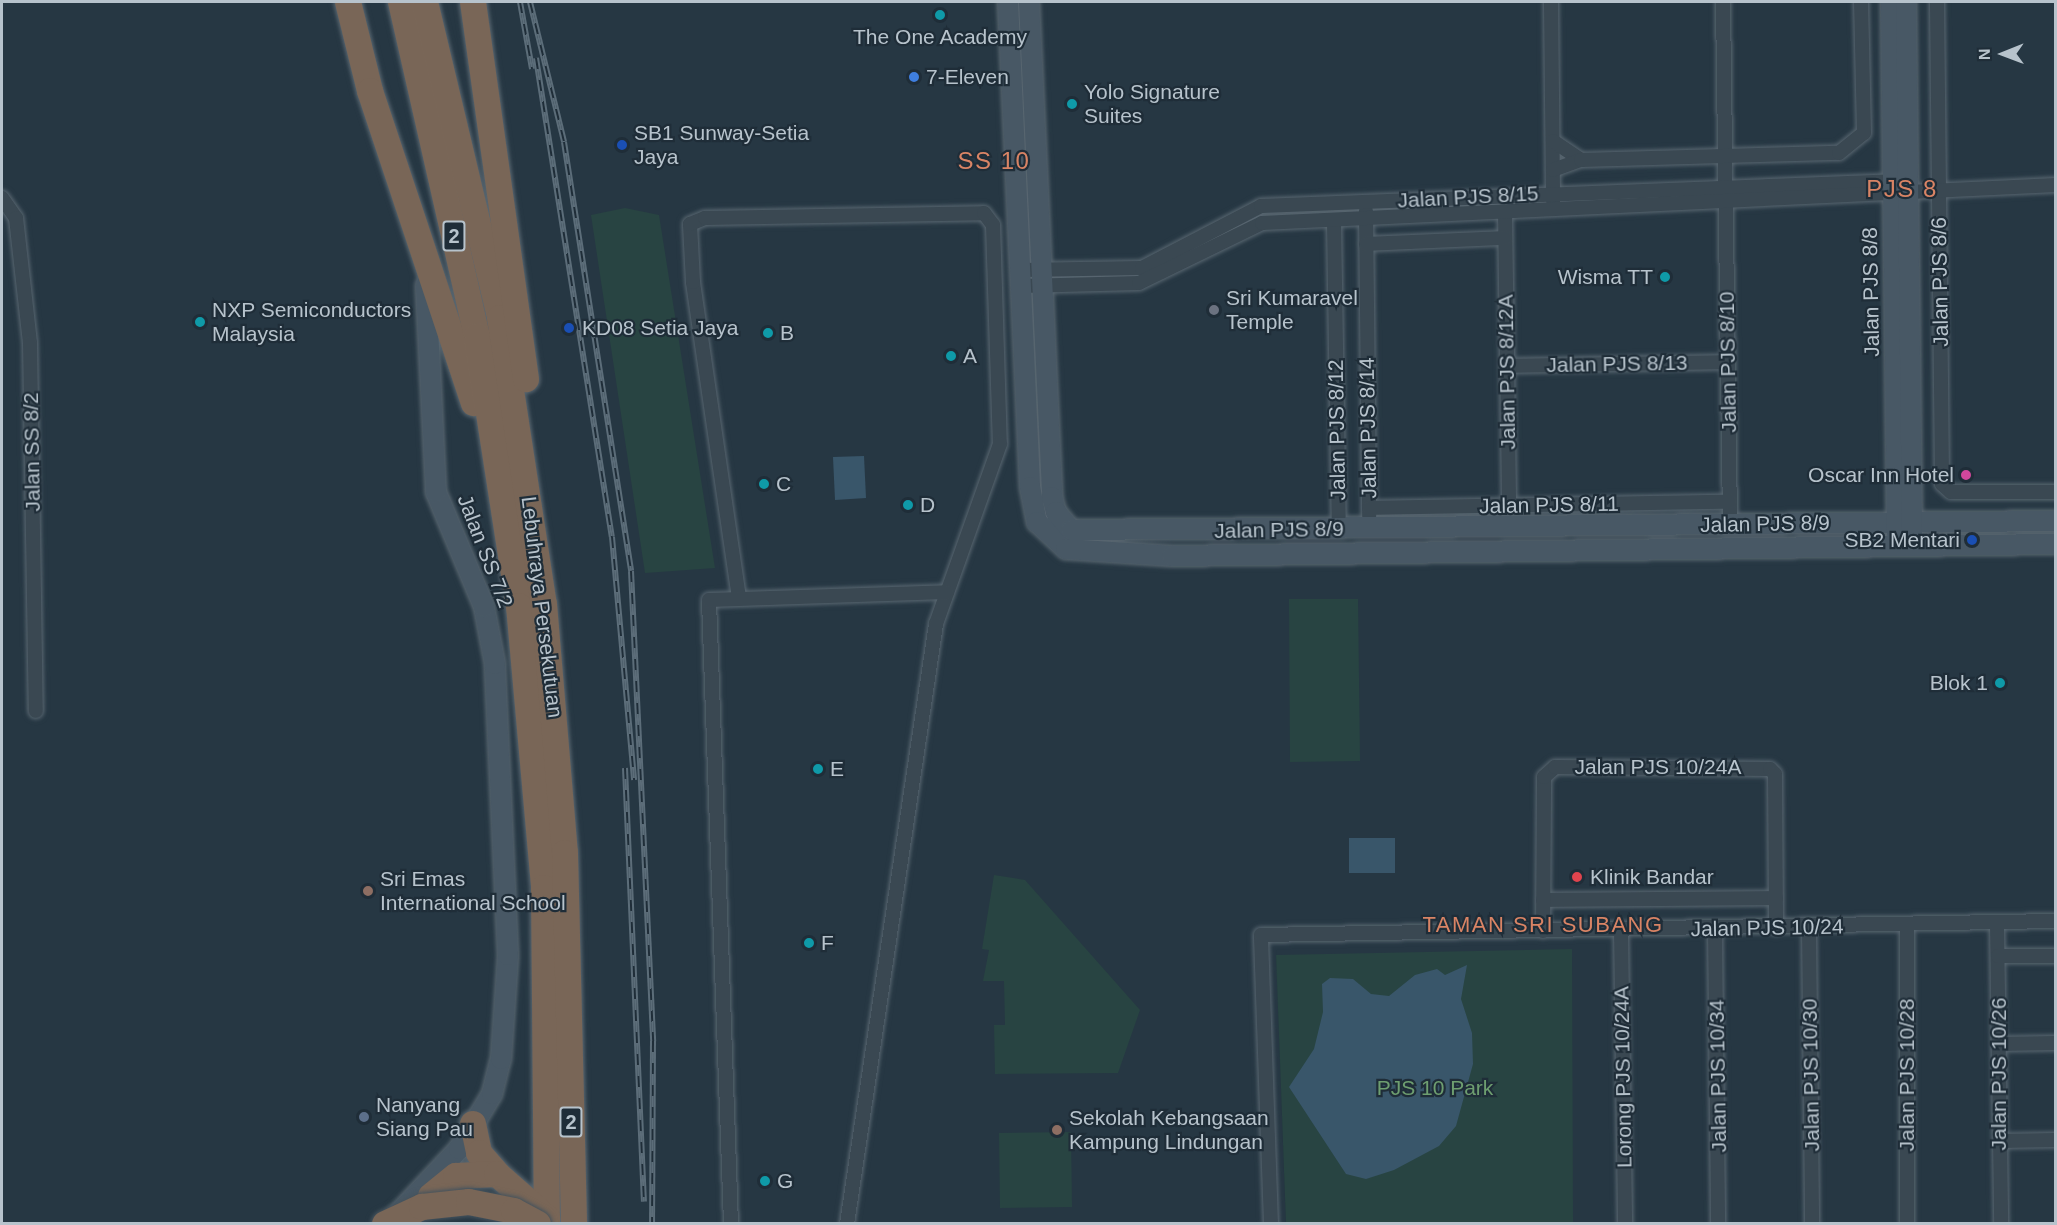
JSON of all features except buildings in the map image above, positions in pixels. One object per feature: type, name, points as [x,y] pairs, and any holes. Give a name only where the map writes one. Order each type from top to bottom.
[{"type":"highway","points":[[348,2],[370,91],[410,206],[496,472]]},
{"type":"highway","name":"Lebuhraya Persekutuan","points":[[401,2],[477,336],[496,472],[519,606],[537,783],[544,888],[544,1222]]},
{"type":"highway","name":"Lebuhraya Persekutuan","points":[[425,2],[500,318],[521,445],[561,760],[574,1224]]},
{"type":"highway","points":[[473,2],[527,384],[521,445]]},
{"type":"highway","points":[[473,1124],[479,1153],[544,1222]]},
{"type":"highway","points":[[431,1196],[456,1176],[497,1174]]},
{"type":"highway","points":[[395,1220],[422,1207],[469,1202],[514,1211],[544,1222]]},
{"type":"street","name":"Jalan PJS 8/9","points":[[1008,2],[1032,508],[1046,535],[1066,549],[1094,555],[2055,543]]},
{"type":"street","points":[[1029,2],[1052,497],[1065,526],[1066,549]]},
{"type":"street","points":[[1551,2],[1554,209]]},
{"type":"street","name":"Jalan PJS 8/10","points":[[1723,2],[1720,157],[1726,184],[1730,524]]},
{"type":"street","points":[[1553,170],[1581,160],[1839,153],[1864,133],[1861,2]]},
{"type":"street","name":"Jalan PJS 8/8","points":[[1891,2],[1912,188]]},
{"type":"street","name":"Jalan PJS 8/8","points":[[1905,546],[1912,188],[1906,2]]},
{"type":"street","name":"Jalan PJS 8/6","points":[[1937,2],[1912,188],[1946,489],[2055,492]]},
{"type":"street","points":[[1552,141],[1581,160]]},
{"type":"street","name":"Jalan PJS 8/15","points":[[1042,278],[1142,268],[1261,206],[1726,184],[1912,188]]},
{"type":"street","points":[[1912,188],[2055,185]]},
{"type":"street","name":"Jalan PJS 8/15","points":[[1022,278],[1139,283],[1262,223],[1505,212],[1912,188]]},
{"type":"street","name":"Jalan SS 8/2","points":[[2,198],[16,218],[30,343],[36,711]]},
{"type":"street","points":[[1366,201],[1366,219]]},
{"type":"street","name":"Jalan SS 7/2","points":[[395,1220],[459,1149],[492,1094],[501,1059],[508,955],[495,664],[484,608],[436,492],[432,324],[410,206]]},
{"type":"street","name":"Jalan PJS 8/12A","points":[[1505,212],[1509,506]]},
{"type":"street","points":[[739,598],[693,282],[688,236],[694,221],[984,213],[993,225],[1001,412],[1000,444],[936,624],[918,726],[847,1224]]},
{"type":"street","name":"Jalan PJS 8/14","points":[[1366,219],[1369,530]]},
{"type":"street","name":"Jalan PJS 8/12","points":[[1334,221],[1339,531]]},
{"type":"street","points":[[1366,244],[1505,238]]},
{"type":"street","name":"Jalan PJS 8/13","points":[[1507,366],[1728,362]]},
{"type":"street","points":[[1001,412],[1026,412]]},
{"type":"street","name":"Jalan PJS 8/11","points":[[1369,508],[1730,502]]},
{"type":"street","name":"Jalan PJS 8/9","points":[[1065,526],[1081,533],[2055,521]]},
{"type":"street","points":[[1238,530],[1238,554]]},
{"type":"street","points":[[731,1224],[709,600],[947,592]]},
{"type":"street","name":"Jalan PJS 10/24A","points":[[1543,931],[1544,777],[1556,768],[1770,769],[1775,774],[1776,928]]},
{"type":"street","points":[[1543,900],[1776,898]]},
{"type":"street","name":"Jalan PJS 10/24","points":[[1271,1224],[1261,935],[1906,926],[2055,921]]},
{"type":"street","name":"Jalan PJS 10/26","points":[[1997,924],[2001,1224]]},
{"type":"street","name":"Jalan PJS 10/28","points":[[1906,926],[1907,1224]]},
{"type":"street","name":"Jalan PJS 10/30","points":[[1809,927],[1812,1224]]},
{"type":"street","name":"Jalan PJS 10/34","points":[[1715,928],[1718,1224]]},
{"type":"street","name":"Lorong PJS 10/24A","points":[[1621,930],[1624,1224]]},
{"type":"street","points":[[1998,956],[2055,956]]},
{"type":"street","points":[[1999,1044],[2055,1043]]},
{"type":"street","points":[[2000,1141],[2055,1140]]},
{"type":"street","points":[[395,1220],[431,1196]]},
{"type":"green space","points":[[625,208],[659,215],[715,568],[645,573],[591,215]]},
{"type":"green space","points":[[1289,599],[1358,599],[1360,761],[1290,762]]},
{"type":"green space","points":[[994,875],[1025,880],[1140,1010],[1118,1073],[995,1074],[994,1025],[1005,1025],[1004,981],[983,981],[989,950],[982,949]]},
{"type":"green space","name":"PJS 10 Park","points":[[1572,949],[1573,1223],[1286,1223],[1276,955]]},
{"type":"green space","points":[[1071,1132],[1072,1207],[1000,1208],[999,1133]]},
{"type":"water","points":[[864,456],[866,498],[835,500],[833,457]]},
{"type":"water","points":[[1349,838],[1395,838],[1395,873],[1349,873]]},
{"type":"water","points":[[1467,965],[1461,999],[1472,1033],[1473,1064],[1456,1126],[1439,1146],[1394,1170],[1366,1179],[1346,1174],[1289,1087],[1314,1049],[1323,1012],[1322,984],[1330,978],[1353,979],[1371,994],[1389,996],[1415,975],[1437,969],[1445,975]]},
{"type":"railway","points":[[520,2],[532,69]]},
{"type":"railway","points":[[530,2],[564,142],[631,571],[653,1041],[652,1224]]},
{"type":"railway","points":[[536,58],[612,537],[634,780]]},
{"type":"railway","points":[[625,768],[644,1202]]},
{"type":"place","name":"The One Academy","points":[[940,15]]},
{"type":"place","name":"7-Eleven","points":[[914,77]]},
{"type":"place","name":"Yolo Signature Suites","points":[[1072,104]]},
{"type":"place","name":"SB1 Sunway-Setia Jaya","points":[[622,145]]},
{"type":"place","name":"Wisma TT","points":[[1665,277]]},
{"type":"place","name":"Sri Kumaravel Temple","points":[[1214,310]]},
{"type":"place","name":"NXP Semiconductors Malaysia","points":[[200,322]]},
{"type":"place","name":"KD08 Setia Jaya","points":[[569,328]]},
{"type":"place","name":"B","points":[[768,333]]},
{"type":"place","name":"A","points":[[951,356]]},
{"type":"place","name":"Oscar Inn Hotel","points":[[1966,475]]},
{"type":"place","name":"C","points":[[764,484]]},
{"type":"place","name":"D","points":[[908,505]]},
{"type":"place","name":"SB2 Mentari","points":[[1972,540]]},
{"type":"place","name":"Blok 1","points":[[2000,683]]},
{"type":"place","name":"E","points":[[818,769]]},
{"type":"place","name":"Klinik Bandar","points":[[1577,877]]},
{"type":"place","name":"Sri Emas International School","points":[[368,891]]},
{"type":"place","name":"F","points":[[809,943]]},
{"type":"place","name":"Nanyang Siang Pau","points":[[364,1117]]},
{"type":"place","name":"Sekolah Kebangsaan Kampung Lindungan","points":[[1057,1130]]},
{"type":"place","name":"G","points":[[765,1181]]},
{"type":"district","name":"SS 10","points":[[994,161]]},
{"type":"district","name":"PJS 8","points":[[1902,189]]},
{"type":"district","name":"TAMAN SRI SUBANG","points":[[1543,925]]}]
